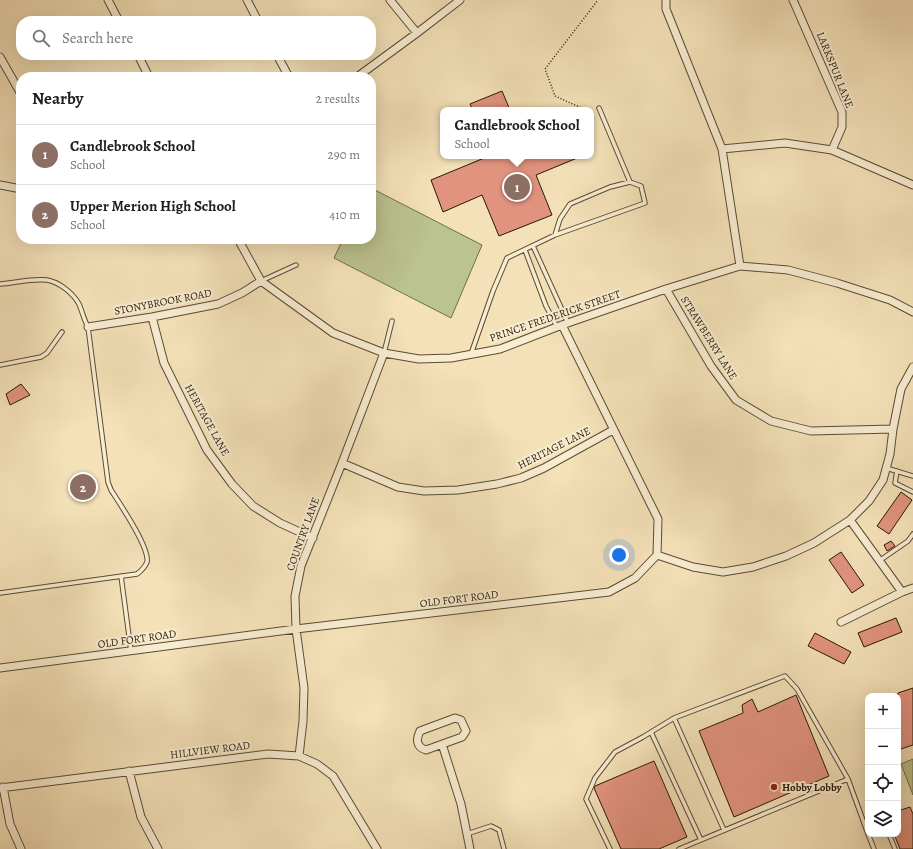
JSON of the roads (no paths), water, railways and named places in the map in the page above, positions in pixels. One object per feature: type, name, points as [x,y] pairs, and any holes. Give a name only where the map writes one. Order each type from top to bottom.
[{"type":"street","points":[[108,0],[116,16]]},
{"type":"street","points":[[247,0],[255,16]]},
{"type":"street","points":[[390,0],[417,33]]},
{"type":"street","points":[[363,72],[460,0]]},
{"type":"street","points":[[666,0],[666,9],[722,149],[740,266]]},
{"type":"street","name":"LARKSPUR LANE","points":[[793,0],[842,112],[842,127],[832,150]]},
{"type":"street","points":[[0,57],[16,85]]},
{"type":"street","points":[[140,60],[146,72]]},
{"type":"street","points":[[280,60],[286,72]]},
{"type":"street","points":[[722,149],[785,143],[832,150],[913,185]]},
{"type":"street","points":[[0,185],[16,188]]},
{"type":"street","name":"PRINCE FREDERICK STREET","points":[[241,244],[261,281],[333,333],[384,353],[419,359],[451,358],[500,349],[562,325],[666,289],[740,266],[788,270],[837,283],[890,300],[913,312]]},
{"type":"street","name":"STONYBROOK ROAD","points":[[88,327],[152,317],[218,304],[242,293],[261,281]]},
{"type":"street","name":"STRAWBERRY LANE","points":[[666,289],[711,366],[736,400],[771,421],[810,431],[893,429]]},
{"type":"street","name":"HERITAGE LANE","points":[[152,317],[164,363],[208,450],[232,484],[252,506],[280,523],[313,538]]},
{"type":"street","points":[[562,325],[658,519],[657,555],[693,567],[723,572],[753,567],[786,556],[814,543],[850,520],[869,501],[883,480],[890,454],[893,429],[901,389],[913,367]]},
{"type":"street","name":"COUNTRY LANE","points":[[299,756],[304,721],[304,688],[296,629],[295,596],[301,566],[384,353]]},
{"type":"street","name":"HERITAGE LANE","points":[[342,463],[398,487],[424,491],[458,490],[497,484],[521,478],[544,468],[613,430]]},
{"type":"street","points":[[850,520],[902,592]]},
{"type":"street","name":"OLD FORT ROAD","points":[[0,668],[296,629],[610,592],[635,578],[657,555]]},
{"type":"street","points":[[841,622],[913,588]]},
{"type":"street","points":[[455,718],[461,720],[466,731],[462,737],[442,744],[426,750],[422,749],[418,744],[417,738],[420,731],[455,718]]},
{"type":"street","points":[[442,744],[461,804],[470,849]]},
{"type":"street","name":"HILLVIEW ROAD","points":[[2,788],[268,754],[299,756],[316,764],[334,776],[377,849]]},
{"type":"street","points":[[129,771],[141,817],[158,849]]},
{"type":"street","points":[[2,788],[10,824],[21,849]]},
{"type":"lane","points":[[599,108],[630,182]]},
{"type":"lane","points":[[471,354],[493,291],[507,258],[555,234],[645,203],[641,186],[630,182],[610,187],[570,204],[560,219],[555,234]]},
{"type":"lane","points":[[532,246],[562,325]]},
{"type":"lane","points":[[525,250],[546,306],[562,325]]},
{"type":"lane","points":[[261,281],[296,265]]},
{"type":"lane","points":[[0,284],[47,280],[58,284],[75,298],[79,305],[82,316],[88,327],[108,482],[111,490],[140,538],[146,552],[147,561],[143,569],[137,574],[0,593]]},
{"type":"lane","points":[[384,353],[392,321]]},
{"type":"lane","points":[[0,365],[41,357],[47,353],[62,332]]},
{"type":"lane","points":[[886,468],[913,474]]},
{"type":"lane","points":[[897,471],[894,483],[913,492]]},
{"type":"lane","points":[[879,561],[908,541],[913,534]]},
{"type":"lane","points":[[121,576],[131,651]]},
{"type":"lane","points":[[610,849],[586,799],[595,778],[615,752],[674,718],[785,676],[797,689],[848,779],[865,826]]},
{"type":"lane","points":[[674,718],[724,830]]},
{"type":"lane","points":[[651,732],[701,840]]},
{"type":"lane","points":[[679,849],[848,779]]},
{"type":"lane","points":[[467,834],[491,826],[498,830],[504,849]]},
{"type":"lane","points":[[869,837],[874,849]]},
{"type":"lane","points":[[890,837],[895,849]]},
{"type":"place","name":"Candlebrook School","points":[[517,187]]},
{"type":"place","name":"Upper Merion High School","points":[[83,487]]},
{"type":"place","name":"Hobby Lobby","points":[[774,787]]}]
